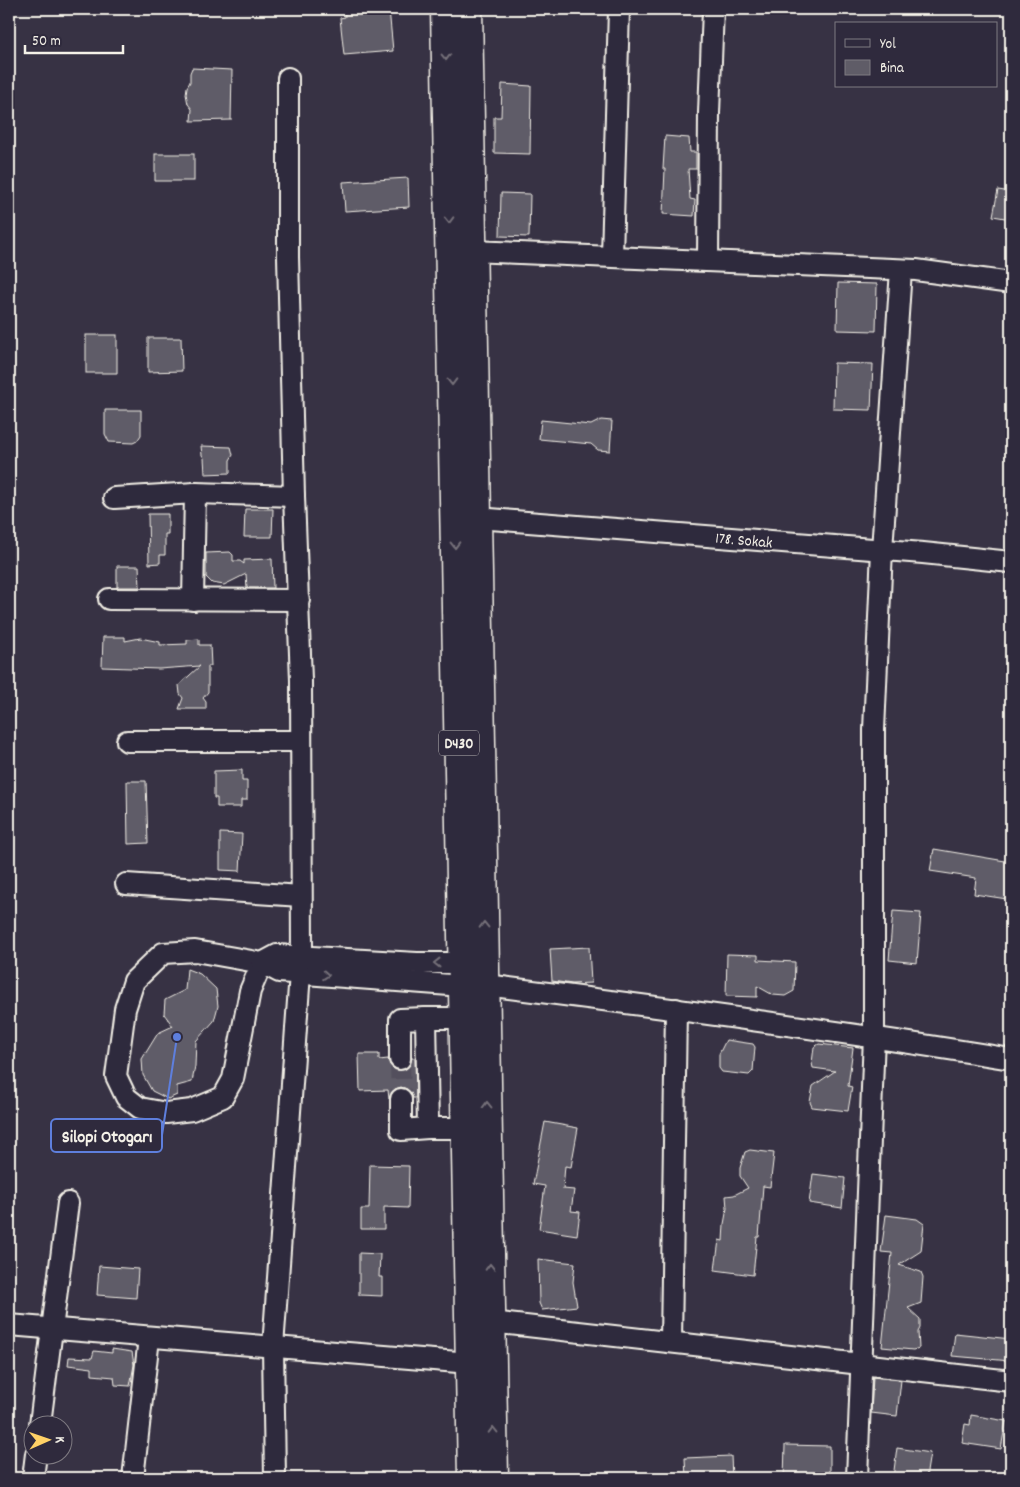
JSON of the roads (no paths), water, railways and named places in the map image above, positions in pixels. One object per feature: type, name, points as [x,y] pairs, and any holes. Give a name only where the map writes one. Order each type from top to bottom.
[{"type":"highway","name":"D430","points":[[445,9],[474,972],[491,1322],[494,1478]]},
{"type":"highway","name":"D430","points":[[468,9],[477,518],[474,972],[464,1018],[472,1478]]},
{"type":"street","points":[[612,256],[618,9]]},
{"type":"street","points":[[708,261],[709,113],[713,9]]},
{"type":"street","points":[[275,1478],[273,1347],[301,965],[302,896],[298,600],[288,257],[288,78]]},
{"type":"street","points":[[472,252],[612,256],[901,270],[1011,283]]},
{"type":"street","points":[[857,1478],[874,1036],[874,730],[882,550],[901,270]]},
{"type":"street","points":[[114,498],[195,493],[294,496]]},
{"type":"street","points":[[193,600],[195,493]]},
{"type":"street","name":"178. Sokak","points":[[477,518],[1011,562]]},
{"type":"street","points":[[108,599],[298,600]]},
{"type":"street","points":[[127,741],[301,741]]},
{"type":"street","points":[[126,884],[302,896]]},
{"type":"street","points":[[262,963],[250,992],[233,1079],[223,1097],[192,1110],[166,1112],[140,1108],[126,1096],[116,1076],[125,1009],[134,981],[163,953],[195,951],[262,963],[279,972],[301,965],[417,963],[676,1009],[874,1036],[1011,1059]]},
{"type":"street","points":[[671,1342],[676,1009]]},
{"type":"street","points":[[426,1018],[428,1128]]},
{"type":"street","points":[[400,1059],[400,1019],[464,1018]]},
{"type":"street","points":[[401,1099],[402,1130],[466,1128]]},
{"type":"street","points":[[41,1414],[68,1203]]},
{"type":"street","points":[[491,1322],[1011,1380]]},
{"type":"street","points":[[9,1326],[470,1363]]},
{"type":"street","points":[[132,1478],[149,1338]]},
{"type":"street","points":[[33,1478],[35,1464]]},
{"type":"tunnel","points":[[400,1059],[401,1099]]},
{"type":"place","name":"Silopi Otogarı","points":[[177,1037]]}]
